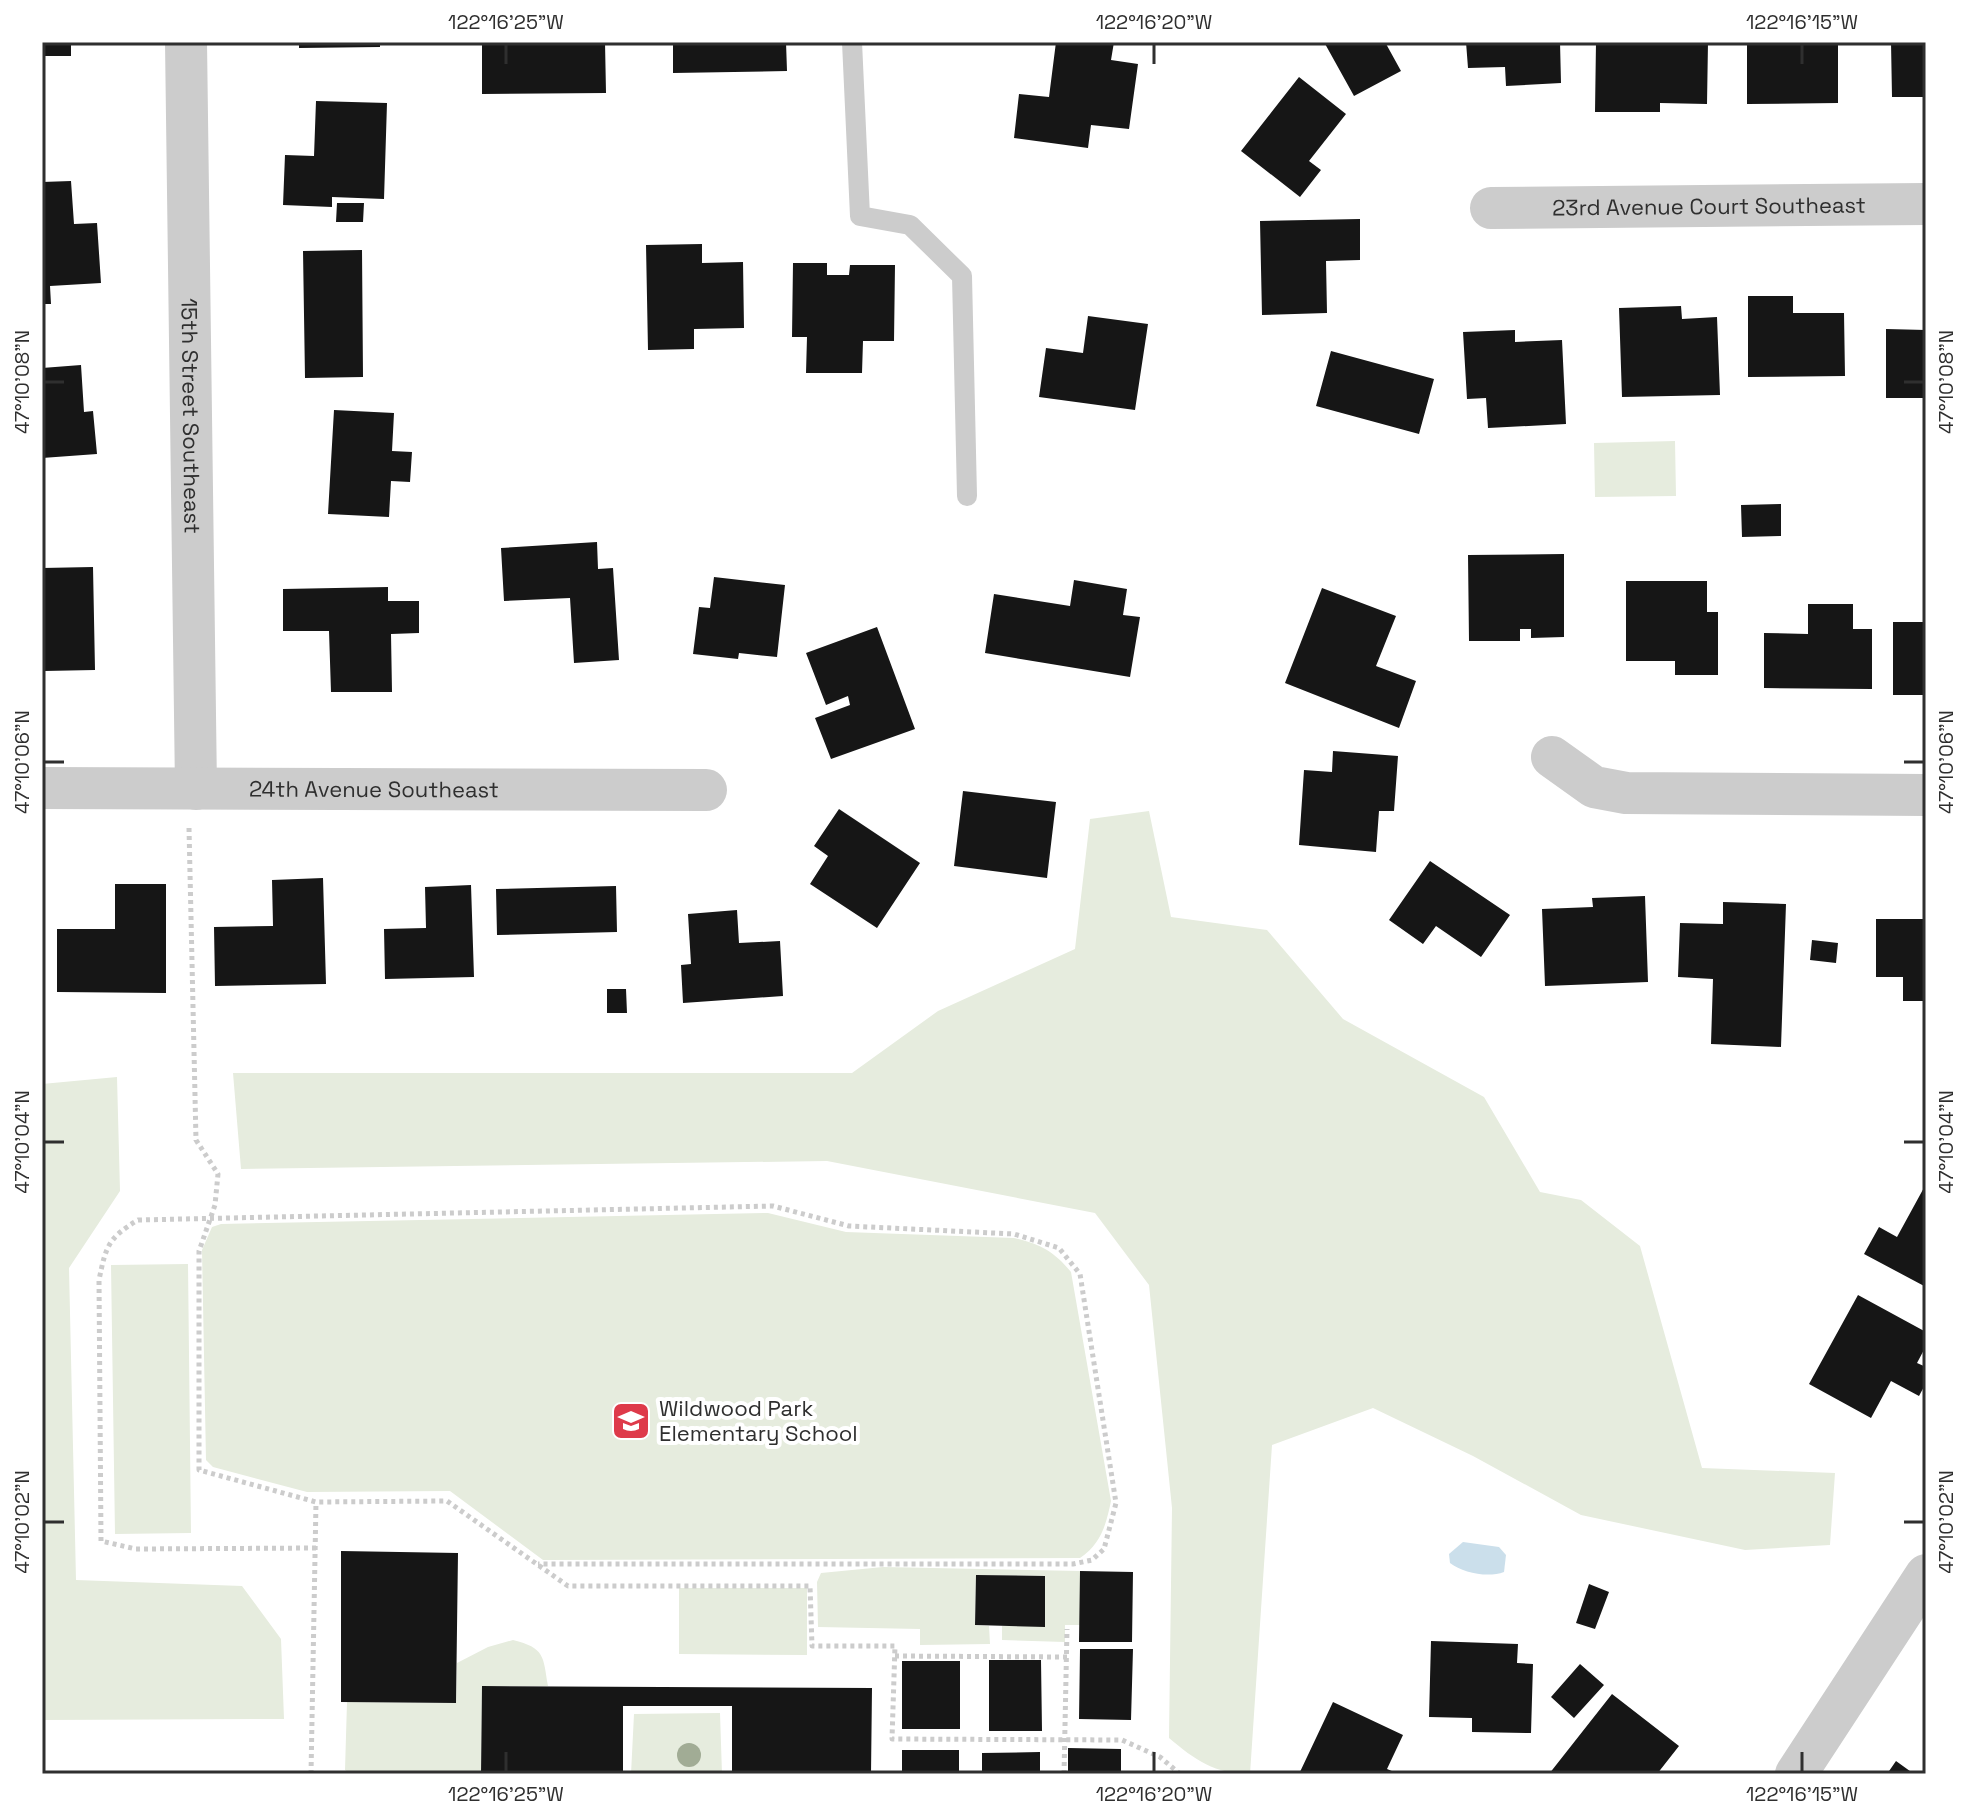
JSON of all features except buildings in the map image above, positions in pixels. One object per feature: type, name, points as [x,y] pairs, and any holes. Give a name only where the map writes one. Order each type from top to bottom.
[{"type":"street","name":"15th Street Southeast","points":[[186,42],[192,806]]},
{"type":"street","name":"23rd Avenue Court Southeast","points":[[1491,208],[1926,204]]},
{"type":"street","points":[[1552,757],[1571,774],[1594,787],[1626,793],[1926,795]]},
{"type":"street","name":"24th Avenue Southeast","points":[[42,788],[192,806],[706,790]]},
{"type":"street","points":[[1796,1774],[1919,1602]]},
{"type":"lane","points":[[852,42],[860,216],[910,225],[962,276],[967,496]]},
{"type":"path","points":[[192,806],[196,1140],[218,1174],[211,1217],[199,1251],[199,1470],[316,1502],[447,1501],[568,1586],[810,1586],[812,1646],[895,1646],[892,1739],[1122,1740],[1160,1757],[1180,1774]]},
{"type":"path","points":[[316,1548],[136,1549],[101,1541],[99,1280],[105,1248],[115,1234],[138,1220],[773,1206],[849,1226],[1014,1234],[1059,1248],[1080,1274],[1116,1503],[1104,1549],[1092,1560],[1073,1564],[538,1564]]},
{"type":"path","points":[[311,1774],[316,1502]]},
{"type":"path","points":[[1064,1774],[1067,1629]]},
{"type":"path","points":[[895,1656],[1067,1657]]},
{"type":"shaded area","points":[[1675,441],[1676,496],[1595,497],[1594,443]]},
{"type":"shaded area","points":[[1149,811],[1171,917],[1267,930],[1343,1019],[1484,1097],[1540,1192],[1581,1200],[1640,1246],[1702,1468],[1835,1473],[1830,1545],[1745,1550],[1581,1515],[1473,1456],[1373,1408],[1272,1445],[1250,1774],[1226,1771],[1197,1759],[1169,1738],[1172,1508],[1149,1285],[1095,1213],[827,1161],[241,1169],[233,1073],[852,1073],[938,1011],[1075,949],[1090,819]]},
{"type":"shaded area","points":[[117,1077],[120,1191],[69,1268],[76,1580],[242,1586],[281,1639],[284,1719],[42,1720],[42,1084]]},
{"type":"shaded area","points":[[768,1213],[846,1232],[1014,1238],[1046,1249],[1065,1265],[1071,1272],[1111,1501],[1102,1533],[1087,1553],[1080,1558],[543,1560],[450,1491],[307,1492],[213,1467],[206,1460],[202,1250],[212,1227],[221,1224]]},
{"type":"shaded area","points":[[188,1264],[191,1533],[115,1534],[111,1265]]},
{"type":"shaded area","points":[[883,1567],[1080,1571],[1080,1625],[1065,1625],[1065,1642],[1002,1640],[1002,1626],[1045,1626],[1045,1576],[976,1575],[975,1625],[989,1626],[990,1644],[920,1645],[920,1629],[818,1627],[817,1582],[821,1573]]},
{"type":"shaded area","points":[[679,1588],[807,1588],[807,1655],[679,1654]]},
{"type":"shaded area","points":[[513,1640],[531,1646],[541,1655],[548,1686],[482,1686],[481,1774],[351,1774],[345,1770],[347,1702],[456,1703],[457,1663],[488,1647]]},
{"type":"shaded area","points":[[720,1713],[722,1774],[631,1774],[634,1714]]},
{"type":"water","points":[[1463,1542],[1499,1547],[1506,1555],[1504,1572],[1476,1574],[1450,1563],[1449,1554]]},
{"type":"place","name":"Wildwood Park Elementary School","points":[[631,1421]]}]
